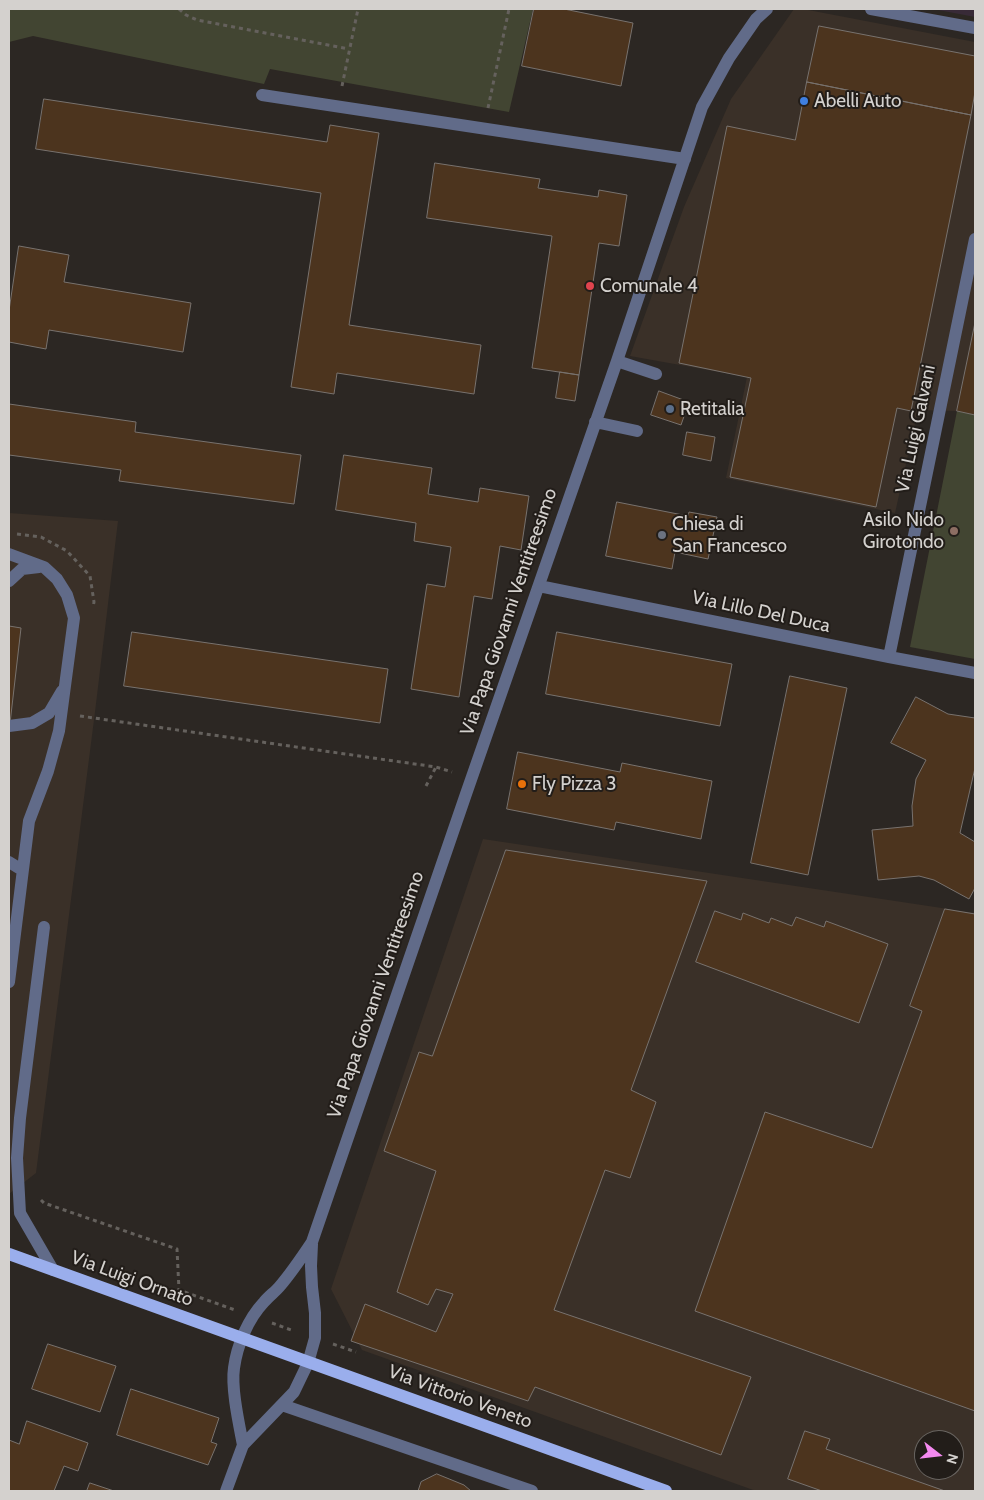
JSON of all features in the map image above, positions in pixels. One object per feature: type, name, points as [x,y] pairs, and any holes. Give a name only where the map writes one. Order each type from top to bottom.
[{"type":"main road","name":"Via Luigi Ornato","points":[[9,1254],[242,1338]]},
{"type":"main road","name":"Via Vittorio Veneto","points":[[242,1338],[666,1491]]},
{"type":"street","name":"Via Papa Giovanni Ventitreesimo","points":[[243,1445],[235,1393],[234,1369],[242,1338],[253,1316],[299,1263],[312,1242],[617,361],[702,107],[729,58],[756,19],[767,9]]},
{"type":"street","points":[[874,9],[975,28]]},
{"type":"street","points":[[262,95],[685,159]]},
{"type":"street","name":"Via Luigi Galvani","points":[[888,657],[975,239]]},
{"type":"street","points":[[617,361],[656,374]]},
{"type":"street","points":[[595,422],[637,431]]},
{"type":"street","points":[[9,554],[44,567],[57,579],[67,595],[74,618],[59,731],[48,771],[29,821],[9,982]]},
{"type":"street","points":[[9,581],[22,569],[44,567]]},
{"type":"street","name":"Via Lillo Del Duca","points":[[539,586],[975,673]]},
{"type":"street","points":[[10,726],[32,723],[49,713],[65,687]]},
{"type":"street","points":[[9,862],[22,870]]},
{"type":"street","points":[[44,927],[20,1118],[17,1158],[20,1213],[53,1270]]},
{"type":"street","points":[[9,1136],[20,1118]]},
{"type":"street","name":"Via Papa Giovanni Ventitreesimo","points":[[243,1445],[294,1392],[308,1363],[315,1338],[311,1266],[312,1242]]},
{"type":"street","points":[[282,1405],[532,1491]]},
{"type":"street","points":[[226,1491],[243,1445]]},
{"type":"path","points":[[179,9],[197,20],[349,50]]},
{"type":"path","points":[[338,107],[358,9]]},
{"type":"path","points":[[484,128],[510,9]]},
{"type":"path","points":[[79,716],[436,766],[472,778]]},
{"type":"path","points":[[426,786],[436,766]]},
{"type":"path","points":[[20,1190],[34,1192],[44,1203],[177,1250],[179,1290],[356,1352]]},
{"type":"shaded area","points":[[794,9],[803,9],[975,42],[975,415],[957,411],[918,410],[895,513],[726,478],[747,377],[630,356],[684,207],[731,99]]},
{"type":"shaded area","points":[[933,9],[975,9],[975,17]]},
{"type":"shaded area","points":[[9,513],[118,521],[36,1173],[9,1194]]},
{"type":"shaded area","points":[[483,839],[975,913],[975,1491],[756,1491],[362,1350],[331,1289]]},
{"type":"green space","points":[[9,9],[533,9],[509,112],[270,69],[264,84],[33,36],[9,42]]},
{"type":"green space","name":"Asilo Nido Girotondo","points":[[957,411],[975,415],[975,659],[910,647]]},
{"type":"building","points":[[534,9],[564,9],[633,23],[621,86],[522,66]]},
{"type":"building","points":[[819,26],[975,56],[975,92],[971,115],[807,82]]},
{"type":"building","points":[[807,82],[971,115],[911,411],[897,408],[876,507],[730,477],[751,378],[679,363],[727,126],[795,140]]},
{"type":"building","points":[[44,99],[327,142],[330,125],[379,133],[349,325],[481,345],[474,394],[337,373],[334,394],[291,387],[321,193],[36,149]]},
{"type":"building","points":[[435,163],[540,179],[538,188],[598,197],[599,190],[627,195],[619,246],[599,243],[579,375],[532,368],[552,236],[427,218]]},
{"type":"building","points":[[19,246],[69,255],[64,282],[191,303],[183,352],[49,330],[46,349],[9,342],[9,311]]},
{"type":"building","points":[[975,323],[975,415],[957,411]]},
{"type":"building","points":[[560,372],[579,375],[575,401],[556,398]]},
{"type":"building","points":[[659,391],[689,402],[681,425],[651,415]]},
{"type":"building","points":[[9,404],[136,422],[135,432],[301,455],[294,504],[119,481],[121,470],[9,455]]},
{"type":"building","points":[[687,432],[715,437],[711,461],[683,455]]},
{"type":"building","points":[[344,455],[432,468],[428,494],[478,502],[480,488],[529,496],[521,550],[500,546],[492,599],[474,596],[459,697],[411,689],[427,584],[445,587],[451,547],[414,541],[416,523],[336,510]]},
{"type":"building","name":"Chiesa di San Francesco","points":[[617,502],[688,516],[689,512],[717,517],[708,559],[675,552],[672,569],[606,556]]},
{"type":"building","points":[[9,626],[21,628],[9,732]]},
{"type":"building","points":[[132,632],[388,669],[380,723],[124,686]]},
{"type":"building","points":[[557,632],[732,664],[720,726],[546,694]]},
{"type":"building","points":[[790,676],[847,688],[808,875],[751,863]]},
{"type":"building","points":[[916,697],[948,714],[975,718],[975,768],[960,833],[975,842],[975,888],[969,899],[934,880],[919,876],[878,880],[872,830],[913,826],[912,806],[916,779],[926,760],[891,743]]},
{"type":"building","points":[[518,752],[620,772],[622,763],[712,781],[701,839],[616,822],[614,830],[507,809]]},
{"type":"building","points":[[506,850],[707,881],[631,1090],[656,1102],[630,1178],[605,1170],[554,1310],[751,1377],[721,1455],[535,1387],[528,1401],[351,1341],[365,1304],[436,1332],[453,1294],[436,1289],[428,1305],[397,1292],[436,1171],[384,1151],[419,1052],[432,1056]]},
{"type":"building","points":[[945,909],[975,914],[975,1411],[695,1311],[765,1112],[872,1148],[922,1011],[910,1006]]},
{"type":"building","points":[[715,911],[741,920],[743,913],[769,923],[771,918],[792,926],[796,917],[824,927],[826,921],[888,944],[859,1023],[696,962]]},
{"type":"building","points":[[48,1344],[116,1366],[100,1412],[32,1389]]},
{"type":"building","points":[[131,1389],[219,1418],[211,1442],[217,1444],[208,1465],[117,1435]]},
{"type":"building","points":[[27,1421],[88,1443],[78,1471],[64,1466],[54,1491],[9,1491],[9,1440],[19,1444]]},
{"type":"building","points":[[805,1431],[830,1439],[826,1449],[945,1491],[822,1491],[788,1479]]},
{"type":"building","points":[[437,1474],[464,1485],[471,1491],[418,1491],[421,1482]]},
{"type":"building","points":[[90,1483],[114,1491],[87,1491]]},
{"type":"place","name":"Abelli Auto","points":[[804,101]]},
{"type":"place","name":"Comunale 4","points":[[590,286]]},
{"type":"place","name":"Retitalia","points":[[670,409]]},
{"type":"place","name":"Asilo Nido Girotondo","points":[[954,531]]},
{"type":"place","name":"Chiesa di San Francesco","points":[[662,535]]},
{"type":"place","name":"Fly Pizza 3","points":[[522,784]]}]
